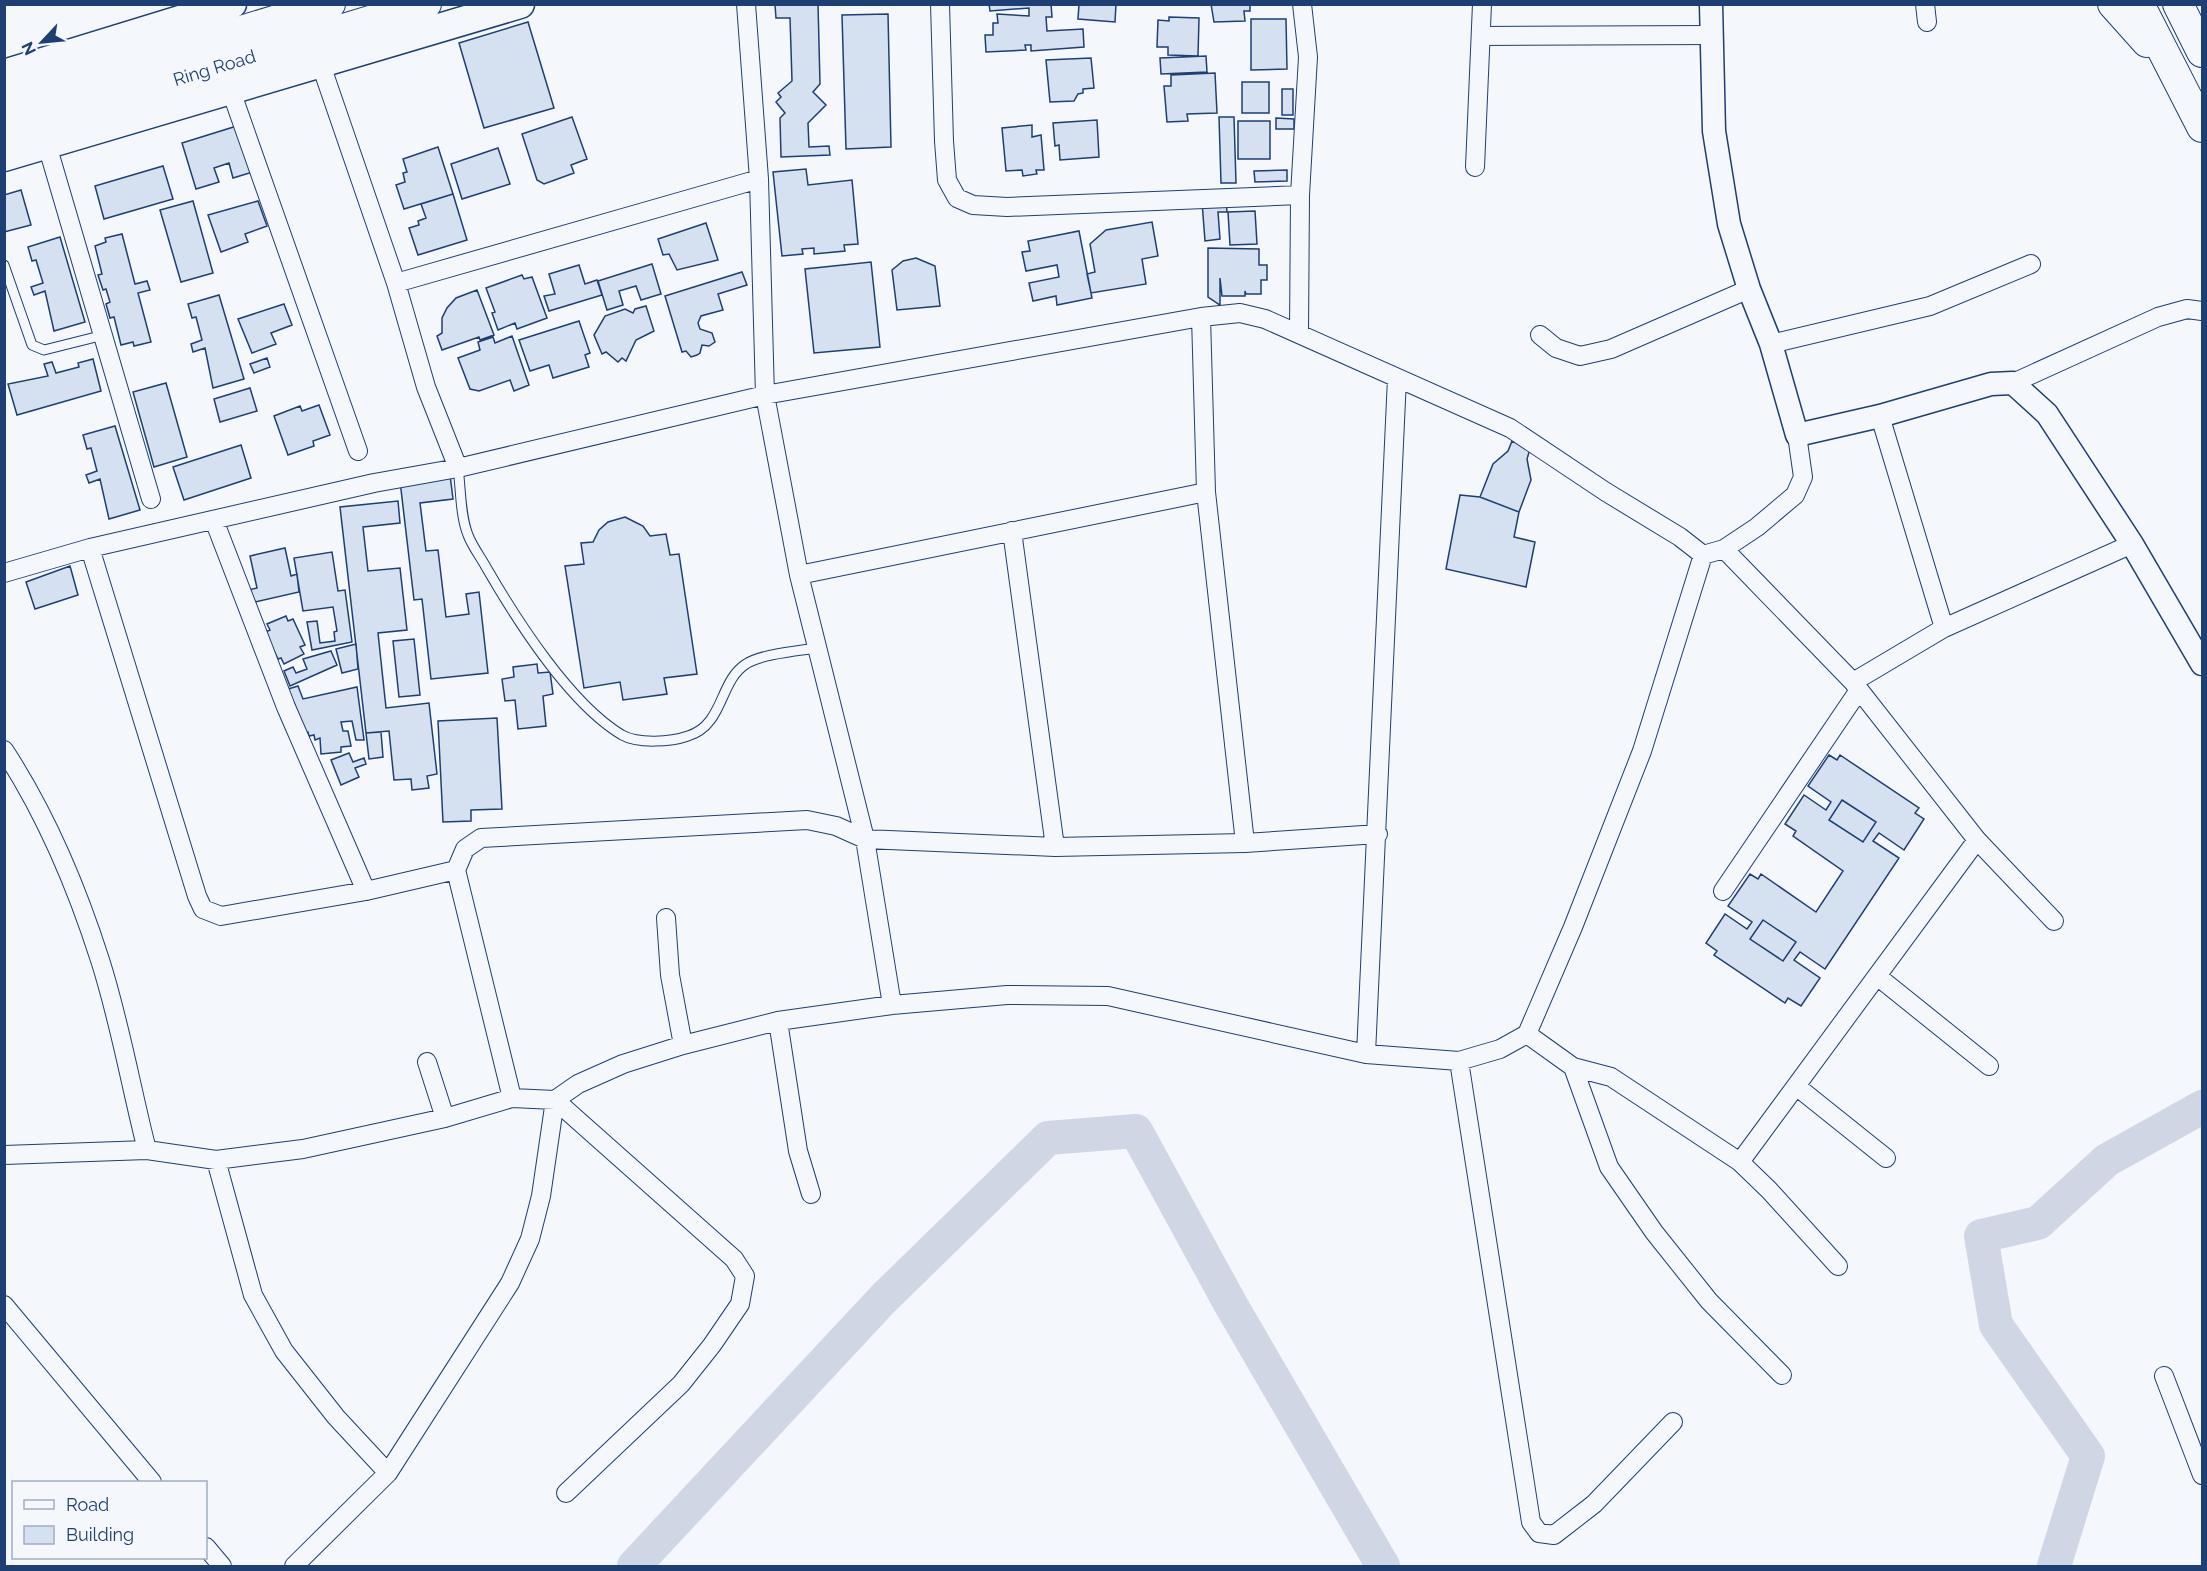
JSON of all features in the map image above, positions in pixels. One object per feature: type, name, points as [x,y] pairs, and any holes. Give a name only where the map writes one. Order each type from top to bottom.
[{"type":"highway","name":"Ring Road","points":[[4,103],[330,4]]},
{"type":"highway","name":"Ring Road","points":[[4,132],[426,4]]},
{"type":"highway","points":[[2113,4],[2174,70]]},
{"type":"highway","points":[[2139,4],[2202,127]]},
{"type":"highway","points":[[2182,9],[2202,52]]},
{"type":"main road","points":[[4,74],[232,4]]},
{"type":"main road","points":[[4,158],[520,4]]},
{"type":"street","points":[[746,4],[759,179],[765,395],[799,575],[865,838],[892,1005]]},
{"type":"street","points":[[940,4],[947,180],[957,198],[973,205],[1007,207],[1300,195]]},
{"type":"street","points":[[1299,333],[1300,195],[1308,57],[1302,4]]},
{"type":"street","points":[[1475,167],[1482,4]]},
{"type":"street","points":[[1703,555],[1724,549],[1757,527],[1795,495],[1803,477],[1797,435],[1772,344],[1749,289],[1729,224],[1714,131],[1711,4]]},
{"type":"street","points":[[1481,36],[1712,35]]},
{"type":"street","points":[[320,62],[396,283],[426,387],[458,468]]},
{"type":"street","points":[[231,91],[358,451]]},
{"type":"street","points":[[47,145],[151,499]]},
{"type":"street","points":[[396,283],[759,179]]},
{"type":"street","points":[[1772,344],[1930,306],[2031,264]]},
{"type":"street","points":[[1540,335],[1556,348],[1580,356],[1611,350],[1749,289]]},
{"type":"street","points":[[1797,435],[1880,416],[1991,384],[2013,384],[2158,317],[2187,309],[2202,311]]},
{"type":"street","points":[[4,573],[90,548],[374,483],[458,468],[765,395],[1201,317],[1240,313],[1299,333],[1509,428],[1606,492],[1680,537],[1703,555]]},
{"type":"street","points":[[1201,317],[1206,492],[1245,843]]},
{"type":"street","points":[[1366,1054],[1378,834],[1396,378]]},
{"type":"street","points":[[2013,384],[2047,414],[2132,544],[2202,664]]},
{"type":"street","points":[[1880,416],[1944,628]]},
{"type":"street","points":[[799,575],[1206,492]]},
{"type":"street","points":[[214,520],[286,707],[366,891]]},
{"type":"street","points":[[1012,531],[1055,847]]},
{"type":"street","points":[[1724,891],[1856,686],[1944,628],[2132,544]]},
{"type":"street","points":[[90,548],[197,896],[203,909],[221,916],[366,891],[456,870]]},
{"type":"street","points":[[1724,549],[1856,686],[1977,840],[2054,921]]},
{"type":"street","points":[[4,1155],[147,1150],[216,1160],[303,1149],[445,1118],[512,1098],[555,1100],[578,1084],[623,1064],[683,1045],[778,1021],[892,1005],[1007,994],[1108,996],[1366,1054],[1459,1061],[1500,1049],[1527,1035],[1573,927],[1642,751],[1703,555]]},
{"type":"street","points":[[4,750],[17,770],[70,877],[97,952],[147,1150]]},
{"type":"street","points":[[512,1098],[456,870],[465,849],[481,838],[807,820],[836,826],[865,838],[1055,847],[1245,843],[1378,834]]},
{"type":"street","points":[[1740,1162],[1977,840]]},
{"type":"street","points":[[666,918],[670,975],[683,1045]]},
{"type":"street","points":[[1877,976],[1989,1066]]},
{"type":"street","points":[[778,1021],[798,1151],[811,1194]]},
{"type":"street","points":[[1527,1035],[1573,1067],[1611,1077],[1740,1162],[1769,1190],[1838,1266]]},
{"type":"street","points":[[1459,1061],[1532,1522],[1539,1533],[1554,1534],[1594,1504],[1673,1422]]},
{"type":"street","points":[[427,1062],[445,1118]]},
{"type":"street","points":[[1573,1067],[1609,1167],[1654,1232],[1709,1302],[1782,1375]]},
{"type":"street","points":[[1796,1086],[1886,1158]]},
{"type":"street","points":[[294,1566],[333,1531],[388,1473],[510,1283],[530,1239],[541,1196],[555,1100]]},
{"type":"street","points":[[555,1100],[734,1259],[745,1276],[740,1304],[693,1368],[600,1463],[566,1493]]},
{"type":"street","points":[[216,1160],[253,1295],[284,1351],[336,1417],[388,1473]]},
{"type":"street","points":[[4,1305],[151,1481]]},
{"type":"street","points":[[2164,1376],[2202,1475]]},
{"type":"street","points":[[207,1548],[222,1566]]},
{"type":"lane","points":[[4,265],[32,345],[44,350],[104,334]]},
{"type":"lane","points":[[458,468],[468,534],[501,592],[533,640],[585,705],[623,736],[663,742],[691,735],[707,724],[723,702],[730,680],[747,663],[817,648]]},
{"type":"building","points":[[818,4],[820,84],[813,92],[826,105],[808,123],[809,147],[829,146],[830,155],[781,157],[780,118],[785,113],[776,102],[781,97],[778,93],[792,81],[790,18],[776,18],[775,5]]},
{"type":"building","points":[[989,4],[1051,4],[1052,17],[1046,17],[1047,31],[1083,29],[1084,47],[1031,51],[1031,45],[1025,45],[1026,50],[986,52],[985,35],[993,35],[993,23],[998,23],[997,14],[1029,16],[1029,8],[990,11]]},
{"type":"building","points":[[1079,4],[1116,4],[1115,22],[1078,19]]},
{"type":"building","points":[[1211,4],[1250,4],[1250,11],[1244,11],[1245,21],[1214,22]]},
{"type":"building","points":[[888,14],[891,147],[846,149],[842,15]]},
{"type":"building","points":[[1169,17],[1199,18],[1198,56],[1168,55],[1168,47],[1157,47],[1158,20],[1169,21]]},
{"type":"building","points":[[1251,19],[1286,19],[1287,69],[1251,70]]},
{"type":"building","points":[[528,22],[554,108],[484,128],[459,43]]},
{"type":"building","points":[[1206,56],[1207,72],[1161,74],[1160,58]]},
{"type":"building","points":[[1091,58],[1094,88],[1083,89],[1083,93],[1078,94],[1074,101],[1050,102],[1046,60]]},
{"type":"building","points":[[1215,73],[1217,113],[1187,114],[1188,121],[1167,122],[1164,86],[1171,86],[1171,75]]},
{"type":"building","points":[[1242,82],[1269,82],[1269,113],[1242,113]]},
{"type":"building","points":[[1282,89],[1293,89],[1293,115],[1282,115]]},
{"type":"building","points":[[572,117],[587,159],[571,165],[574,173],[544,184],[537,180],[522,134]]},
{"type":"building","points":[[1219,117],[1234,117],[1236,183],[1221,183]]},
{"type":"building","points":[[1276,118],[1294,119],[1294,129],[1276,129]]},
{"type":"building","points":[[1097,120],[1099,157],[1060,160],[1059,145],[1055,146],[1053,123]]},
{"type":"building","points":[[1238,121],[1270,121],[1270,159],[1238,159]]},
{"type":"building","points":[[240,125],[256,171],[233,178],[229,163],[214,168],[219,182],[196,189],[182,143]]},
{"type":"building","points":[[1032,125],[1032,137],[1041,135],[1044,170],[1036,170],[1037,174],[1023,176],[1022,170],[1006,171],[1002,128]]},
{"type":"building","points":[[438,147],[453,194],[404,209],[396,185],[405,182],[403,173],[407,172],[403,159]]},
{"type":"building","points":[[498,148],[510,184],[462,199],[451,164]]},
{"type":"building","points":[[163,166],[173,199],[104,219],[95,186]]},
{"type":"building","points":[[806,169],[808,185],[852,180],[858,244],[844,245],[845,251],[814,254],[814,248],[802,249],[803,254],[782,256],[773,172]]},
{"type":"building","points":[[1287,170],[1287,181],[1255,182],[1254,171]]},
{"type":"building","points":[[21,190],[31,225],[4,232],[4,195]]},
{"type":"building","points":[[453,194],[467,240],[418,255],[409,228],[419,225],[418,221],[426,218],[421,204]]},
{"type":"building","points":[[193,201],[213,273],[181,282],[160,210]]},
{"type":"building","points":[[258,201],[267,226],[245,234],[248,242],[221,252],[208,215]]},
{"type":"building","points":[[1226,201],[1227,212],[1218,212],[1220,239],[1205,241],[1202,202]]},
{"type":"building","points":[[1255,211],[1257,244],[1230,245],[1228,212]]},
{"type":"building","points":[[1152,222],[1158,256],[1142,259],[1146,284],[1091,293],[1087,274],[1095,272],[1090,244],[1106,230]]},
{"type":"building","points":[[706,223],[718,260],[677,270],[669,254],[663,255],[658,239]]},
{"type":"building","points":[[1079,231],[1092,298],[1057,305],[1056,296],[1033,301],[1029,283],[1059,277],[1057,265],[1026,271],[1022,252],[1030,251],[1028,241]]},
{"type":"building","points":[[122,234],[135,284],[147,281],[150,290],[138,293],[151,342],[134,346],[133,342],[121,345],[114,317],[110,318],[106,304],[110,302],[106,289],[103,290],[98,275],[102,274],[95,246],[106,242],[105,238]]},
{"type":"building","points":[[60,237],[85,322],[54,331],[45,291],[34,295],[31,287],[43,283],[36,260],[32,261],[28,247]]},
{"type":"building","points":[[1208,248],[1259,249],[1259,265],[1267,265],[1267,280],[1261,280],[1261,294],[1246,294],[1245,291],[1245,296],[1222,296],[1220,278],[1220,305],[1208,297]]},
{"type":"building","points":[[916,258],[935,266],[940,306],[897,310],[892,270],[903,261]]},
{"type":"building","points":[[871,262],[880,347],[814,353],[805,269]]},
{"type":"building","points":[[652,264],[661,294],[641,300],[636,286],[619,291],[623,305],[607,310],[598,281]]},
{"type":"building","points":[[579,265],[585,284],[597,280],[602,295],[549,311],[544,296],[555,294],[549,274]]},
{"type":"building","points":[[742,272],[747,285],[718,294],[723,310],[701,316],[698,323],[700,329],[712,333],[715,342],[709,346],[702,345],[700,353],[691,357],[686,351],[682,352],[665,296]]},
{"type":"building","points":[[522,275],[524,279],[532,277],[547,318],[517,329],[515,323],[498,330],[492,313],[495,312],[486,288]]},
{"type":"building","points":[[477,290],[494,335],[480,340],[479,337],[442,350],[437,336],[442,333],[442,318],[447,308],[456,298]]},
{"type":"building","points":[[219,295],[244,379],[213,388],[205,348],[193,352],[191,344],[202,340],[196,317],[192,318],[188,304]]},
{"type":"building","points":[[284,304],[292,325],[271,333],[276,344],[252,353],[238,319]]},
{"type":"building","points":[[646,306],[654,331],[636,340],[626,361],[622,358],[618,362],[606,352],[602,354],[594,335],[605,316],[625,309],[633,313],[635,309]]},
{"type":"building","points":[[579,321],[590,353],[585,355],[589,367],[553,378],[549,365],[530,371],[519,340]]},
{"type":"building","points":[[512,336],[529,385],[514,391],[510,380],[479,391],[470,389],[458,358],[480,350],[478,342],[493,337],[495,343]]},
{"type":"building","points":[[267,358],[270,367],[254,373],[250,364]]},
{"type":"building","points":[[93,359],[101,391],[17,415],[8,384],[48,376],[44,364],[52,362],[56,373],[79,367],[78,363]]},
{"type":"building","points":[[166,383],[187,457],[154,467],[133,392]]},
{"type":"building","points":[[250,388],[257,411],[220,422],[214,399]]},
{"type":"building","points":[[319,405],[330,435],[313,441],[314,446],[288,455],[274,416],[300,406],[302,411]]},
{"type":"building","points":[[115,426],[140,510],[109,519],[100,479],[89,483],[86,475],[97,471],[91,448],[87,449],[83,435]]},
{"type":"building","points":[[1512,441],[1530,449],[1527,459],[1531,480],[1519,512],[1480,497],[1493,464],[1508,451]]},
{"type":"building","points":[[241,445],[251,478],[184,500],[173,467]]},
{"type":"building","points":[[450,475],[453,499],[420,503],[426,551],[438,550],[446,617],[469,614],[466,594],[479,592],[488,673],[431,679],[422,599],[414,600],[400,481]]},
{"type":"building","points":[[1460,495],[1480,497],[1519,512],[1514,537],[1535,542],[1526,587],[1446,569]]},
{"type":"building","points":[[398,501],[400,523],[363,527],[368,571],[400,568],[407,630],[378,633],[386,708],[429,703],[437,774],[427,776],[429,788],[412,790],[411,779],[394,780],[389,731],[366,733],[340,507]]},
{"type":"building","points":[[625,517],[643,526],[650,536],[666,534],[670,555],[679,554],[697,674],[664,678],[667,694],[623,700],[620,682],[584,688],[565,566],[584,564],[581,543],[593,542],[599,530],[608,522]]},
{"type":"building","points":[[285,548],[291,576],[297,574],[299,592],[251,603],[248,590],[257,588],[250,556]]},
{"type":"building","points":[[332,552],[338,591],[345,590],[352,642],[312,650],[307,622],[317,621],[320,643],[335,641],[334,632],[337,631],[333,607],[303,611],[294,558]]},
{"type":"building","points":[[70,566],[78,595],[35,609],[26,582]]},
{"type":"building","points":[[286,616],[288,621],[293,619],[305,645],[300,647],[304,654],[284,664],[281,658],[278,659],[265,632],[270,630],[267,624]]},
{"type":"building","points":[[414,639],[420,695],[399,697],[393,641]]},
{"type":"building","points":[[356,644],[358,669],[342,673],[336,649]]},
{"type":"building","points":[[331,651],[337,665],[290,686],[284,671],[293,667],[296,673],[307,669],[303,659]]},
{"type":"building","points":[[537,664],[538,673],[550,672],[553,694],[543,696],[546,726],[518,729],[515,700],[505,701],[502,679],[514,677],[513,667]]},
{"type":"building","points":[[298,686],[303,699],[357,687],[364,740],[356,740],[352,721],[341,722],[343,731],[348,731],[351,746],[341,747],[341,752],[321,754],[320,738],[315,740],[314,735],[309,736],[308,732],[302,733],[285,690]]},
{"type":"building","points":[[497,718],[502,809],[471,810],[471,821],[443,822],[438,721]]},
{"type":"building","points":[[381,732],[383,757],[369,759],[366,733]]},
{"type":"building","points":[[349,753],[353,762],[364,758],[366,764],[355,768],[359,777],[341,785],[331,760]]},
{"type":"building","points":[[1829,755],[1837,760],[1840,755],[1919,808],[1915,813],[1924,819],[1904,850],[1879,833],[1873,841],[1899,858],[1825,969],[1800,952],[1794,960],[1820,978],[1801,1006],[1788,998],[1785,1003],[1714,955],[1717,951],[1706,943],[1725,914],[1747,929],[1752,922],[1728,906],[1750,874],[1758,879],[1761,874],[1816,912],[1843,871],[1793,836],[1796,831],[1785,824],[1804,795],[1826,810],[1831,802],[1808,786]],"holes":[[[1842,800],[1876,822],[1863,842],[1829,820]],[[1763,920],[1796,942],[1783,961],[1750,939]]]},
{"type":"building","points":[[1842,800],[1876,822],[1863,842],[1829,820]]},
{"type":"building","points":[[1763,920],[1796,942],[1783,961],[1750,939]]},
{"type":"waterway","points":[[2054,1566],[2088,1456],[1996,1325],[1981,1236],[2038,1223],[2107,1160],[2202,1107]]},
{"type":"waterway","points":[[634,1566],[883,1299],[1048,1138],[1136,1131],[1231,1305],[1383,1566]]}]
